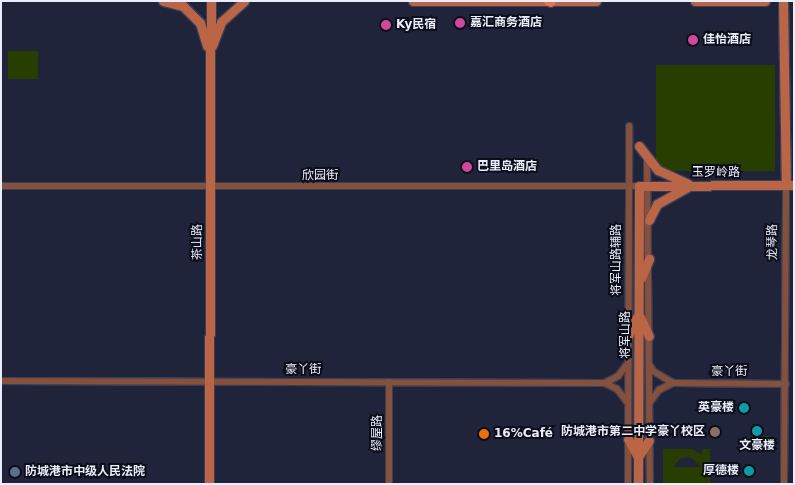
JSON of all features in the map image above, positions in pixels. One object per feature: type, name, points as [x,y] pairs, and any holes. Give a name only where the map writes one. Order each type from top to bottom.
[{"type":"street","points":[[163,1],[182,6],[200,24],[209,53]]},
{"type":"street","name":"茶山路","points":[[209,484],[209,53],[211,1]]},
{"type":"street","points":[[209,53],[221,22],[244,1]]},
{"type":"street","points":[[413,1],[596,1]]},
{"type":"street","points":[[695,1],[765,1]]},
{"type":"street","name":"龙琴路","points":[[783,1],[790,185],[784,484]]},
{"type":"street","name":"将军山路辅路","points":[[628,484],[629,126]]},
{"type":"street","points":[[639,146],[658,170],[690,186]]},
{"type":"street","points":[[647,158],[643,186],[649,220],[650,484]]},
{"type":"street","name":"玉罗岭路","points":[[643,186],[790,185]]},
{"type":"street","name":"欣园街","points":[[1,186],[210,188],[643,186]]},
{"type":"street","name":"将军山路","points":[[638,484],[639,282],[643,186]]},
{"type":"street","points":[[649,220],[657,204],[690,186]]},
{"type":"street","points":[[639,282],[649,259]]},
{"type":"street","points":[[628,336],[639,315]]},
{"type":"street","points":[[639,315],[649,336]]},
{"type":"street","points":[[605,383],[618,376],[628,363]]},
{"type":"street","points":[[649,364],[653,371],[673,383]]},
{"type":"street","name":"豪丫街","points":[[1,381],[605,383]]},
{"type":"street","name":"缪屋路","points":[[389,382],[389,484]]},
{"type":"street","points":[[605,383],[617,389],[628,403]]},
{"type":"street","points":[[649,404],[659,390],[673,383]]},
{"type":"street","name":"豪丫街","points":[[673,383],[786,384]]},
{"type":"street","points":[[628,439],[638,457],[649,440]]},
{"type":"green space","points":[[8,51],[38,51],[38,79],[8,79]]},
{"type":"green space","points":[[656,65],[775,65],[775,171],[656,171]]},
{"type":"green space","points":[[771,436],[771,446],[766,450],[766,446],[748,446],[746,450],[746,437]]},
{"type":"green space","points":[[663,449],[693,449],[702,455],[702,449],[710,449],[710,484],[663,484]],"holes":[[[690,457],[702,467],[673,467],[681,458]]]},
{"type":"place","name":"嘉汇商务酒店","points":[[460,23]]},
{"type":"place","name":"Ky民宿","points":[[386,25]]},
{"type":"place","name":"佳怡酒店","points":[[693,40]]},
{"type":"place","name":"巴里岛酒店","points":[[467,167]]},
{"type":"place","name":"英豪楼","points":[[744,408]]},
{"type":"place","name":"文豪楼","points":[[757,431]]},
{"type":"place","name":"防城港市第二中学豪丫校区","points":[[715,432]]},
{"type":"place","name":"16%Café","points":[[484,434]]},
{"type":"place","name":"厚德楼","points":[[749,471]]},
{"type":"place","name":"防城港市中级人民法院","points":[[15,472]]}]
